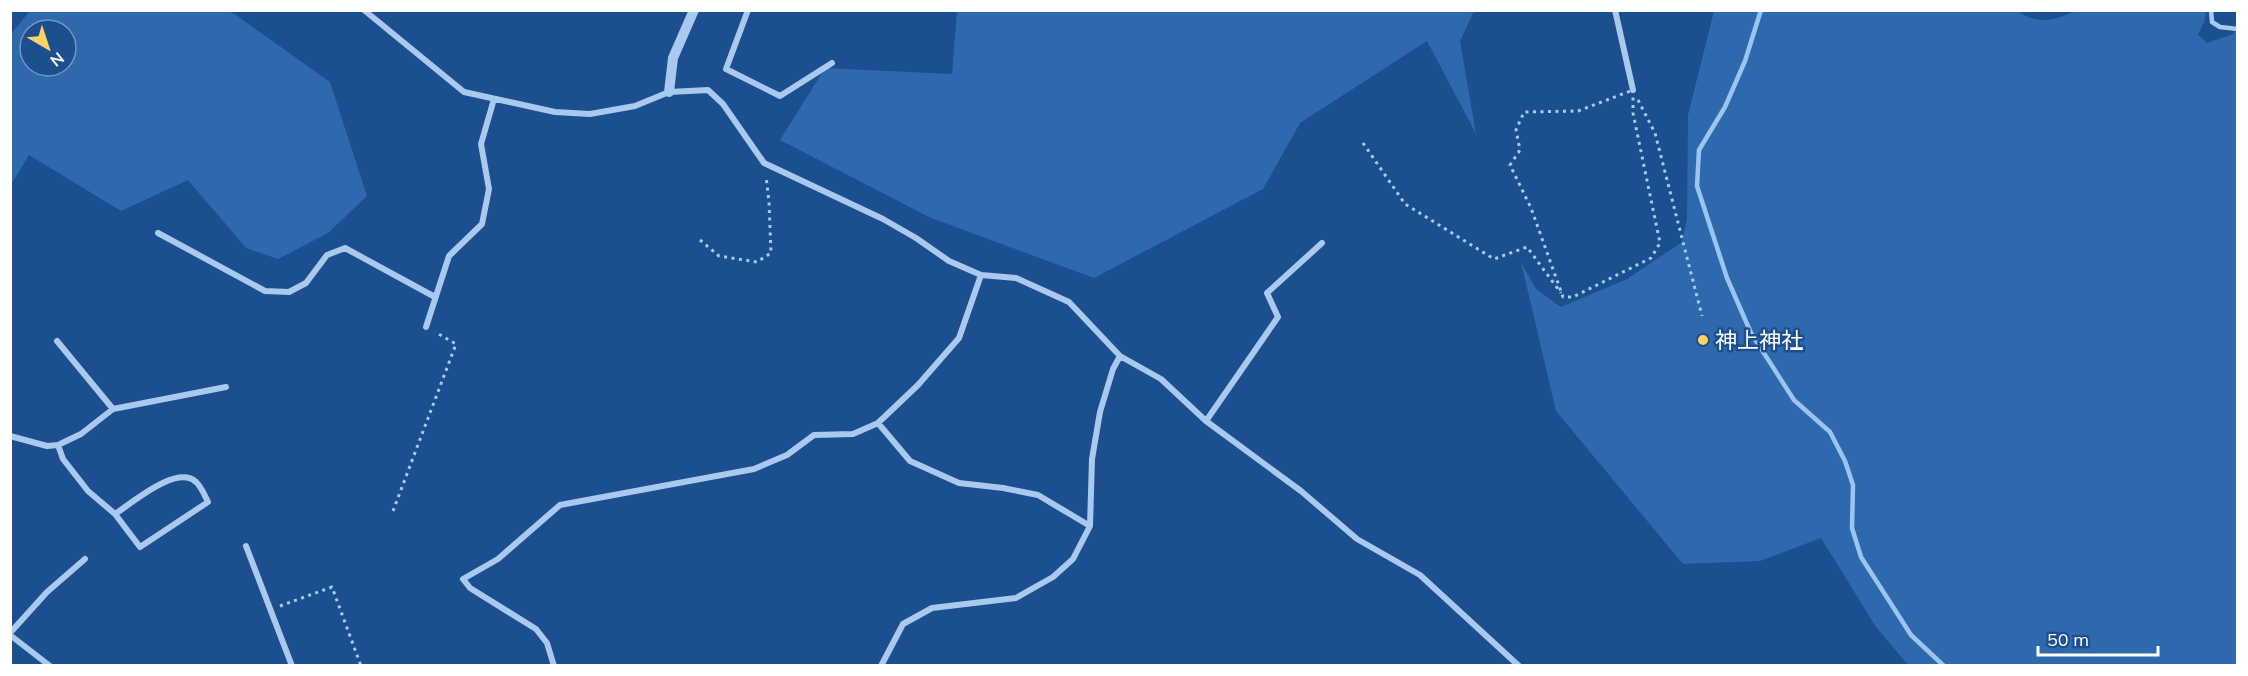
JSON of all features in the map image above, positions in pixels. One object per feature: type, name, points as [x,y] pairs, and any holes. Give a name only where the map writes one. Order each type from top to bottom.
[{"type":"street","points":[[363,10],[464,92],[494,99],[555,112],[590,114],[635,106],[669,92],[708,90],[723,104],[764,163],[883,219],[949,261],[981,275],[1016,278],[1069,302],[1120,356],[1161,379],[1206,421],[1301,491],[1357,539],[1420,575],[1519,666]]},
{"type":"street","points":[[669,92],[673,58],[694,10]]},
{"type":"street","points":[[748,10],[726,69],[780,96],[832,63]]},
{"type":"street","points":[[1615,10],[1633,90]]},
{"type":"street","points":[[426,327],[449,256],[482,224],[489,189],[481,144],[494,99]]},
{"type":"street","points":[[158,233],[265,291],[289,292],[298,288],[306,283],[327,255],[345,248],[435,297]]},
{"type":"street","points":[[1206,421],[1278,317],[1267,293],[1322,243]]},
{"type":"street","points":[[554,666],[547,643],[536,629],[470,588],[463,579],[498,559],[560,506],[754,469],[787,455],[814,435],[853,434],[878,423],[918,385],[959,338],[981,275]]},
{"type":"street","points":[[57,341],[113,409]]},
{"type":"street","points":[[881,666],[903,624],[932,608],[1016,598],[1053,577],[1073,559],[1090,526],[1092,459],[1100,412],[1113,369],[1120,356]]},
{"type":"street","points":[[10,436],[47,446],[58,445],[81,434],[113,409],[226,387]]},
{"type":"street","points":[[878,423],[910,461],[959,483],[1038,495],[1090,526]]},
{"type":"street","points":[[58,445],[63,459],[88,491],[115,514],[140,547],[208,502],[196,482],[183,476],[170,478],[115,514]]},
{"type":"street","points":[[246,546],[292,666]]},
{"type":"street","points":[[50,666],[10,634],[47,592],[85,559]]},
{"type":"lane","points":[[2211,10],[2212,22],[2220,27],[2238,29]]},
{"type":"path","points":[[1563,297],[1573,297],[1651,258],[1660,243],[1633,113],[1633,90]]},
{"type":"path","points":[[1563,297],[1532,208],[1510,165],[1520,150],[1516,130],[1524,112],[1578,111],[1633,90]]},
{"type":"path","points":[[1633,90],[1655,134],[1702,316]]},
{"type":"path","points":[[1363,143],[1405,204],[1494,259],[1527,247],[1563,297]]},
{"type":"path","points":[[700,240],[719,256],[757,262],[771,253],[769,202],[764,163]]},
{"type":"path","points":[[393,511],[456,344],[426,327]]},
{"type":"path","points":[[270,610],[332,587],[361,666]]},
{"type":"shaded area","points":[[2016,10],[2038,20],[2052,19],[2075,11],[2206,11],[2205,20],[2198,35],[2207,43],[2233,34],[2237,25],[2237,665],[1908,665],[1876,627],[1821,538],[1760,561],[1683,564],[1556,411],[1521,262],[1536,289],[1561,307],[1627,279],[1682,242],[1687,219],[1688,115],[1714,11]]},
{"type":"shaded area","points":[[30,11],[224,11],[233,13],[330,82],[367,196],[328,233],[278,259],[246,248],[188,180],[121,211],[29,155],[11,185],[11,34],[18,26],[18,78],[78,78],[78,18],[24,18]]},
{"type":"shaded area","points":[[957,11],[1474,11],[1460,41],[1476,134],[1427,41],[1300,123],[1263,189],[1094,278],[931,218],[780,140],[825,68],[952,74]]},
{"type":"waterway","points":[[1761,10],[1745,61],[1725,107],[1699,150],[1697,186],[1727,278],[1751,333],[1794,400],[1830,432],[1845,461],[1853,485],[1852,528],[1861,557],[1911,635],[1944,666]]},
{"type":"place","name":"神上神社","points":[[1703,340]]}]
